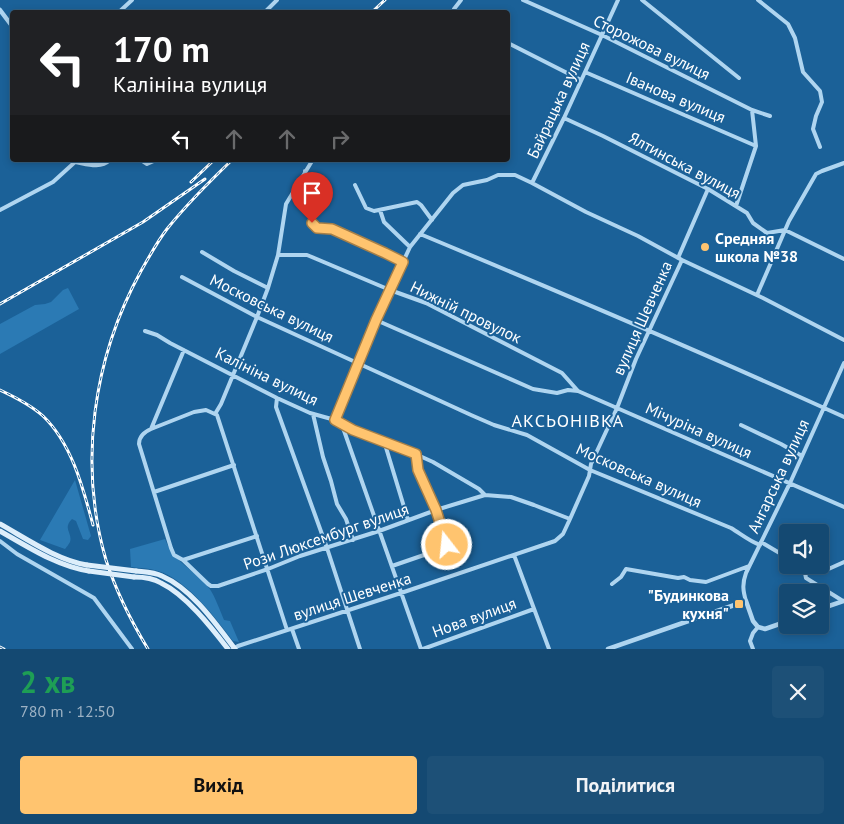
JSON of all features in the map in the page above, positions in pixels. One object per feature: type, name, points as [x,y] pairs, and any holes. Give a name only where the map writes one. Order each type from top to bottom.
[{"type":"main road","points":[[0,524],[54,554],[75,562],[135,574],[161,582],[175,591],[205,620],[228,649]]},
{"type":"main road","points":[[0,531],[73,568],[89,571],[156,574],[175,583],[198,603],[234,649]]},
{"type":"street","points":[[121,10],[132,0]]},
{"type":"street","points":[[267,10],[277,0]]},
{"type":"street","name":"Сторожова вулиця","points":[[523,0],[602,36],[752,110],[770,116]]},
{"type":"street","name":"Байрацька вулиця","points":[[532,182],[564,118],[618,0]]},
{"type":"street","points":[[642,0],[739,78]]},
{"type":"street","points":[[758,0],[788,24],[795,38],[803,72],[820,91],[822,102],[816,116],[814,129],[820,147]]},
{"type":"street","points":[[0,10],[10,23]]},
{"type":"street","points":[[510,44],[581,80]]},
{"type":"street","name":"Іванова вулиця","points":[[585,72],[756,146]]},
{"type":"street","points":[[736,206],[756,146],[752,110]]},
{"type":"street","name":"Ялтинська вулиця","points":[[564,118],[708,189],[747,213],[753,223],[767,233],[785,230],[844,259]]},
{"type":"street","points":[[0,210],[53,182],[74,162]]},
{"type":"street","points":[[79,162],[93,166],[108,162]]},
{"type":"street","points":[[216,415],[268,288],[278,255],[286,204],[311,162]]},
{"type":"street","points":[[757,295],[789,221],[816,174],[822,170],[844,163]]},
{"type":"street","points":[[305,171],[308,205],[312,223],[317,228],[332,229],[403,262]]},
{"type":"street","points":[[335,420],[376,320],[410,247],[453,193],[463,186],[498,175],[515,175],[532,182],[586,212],[757,295],[844,340]]},
{"type":"street","points":[[355,185],[366,208],[374,211],[417,202],[432,220]]},
{"type":"street","name":"вулиця Шевченка","points":[[234,649],[555,541],[559,538],[570,519],[591,464],[617,408],[708,189]]},
{"type":"street","points":[[380,210],[384,222],[410,247]]},
{"type":"street","points":[[420,234],[793,393],[844,417]]},
{"type":"street","points":[[202,252],[268,288]]},
{"type":"street","name":"Нижній провулок","points":[[278,255],[307,254],[390,290],[426,302],[562,373],[578,391]]},
{"type":"street","name":"Московська вулиця","points":[[182,277],[257,316],[471,415],[494,425],[528,435],[590,470],[731,528],[749,541],[760,543],[779,553]]},
{"type":"street","name":"Мічуріна вулиця","points":[[376,320],[532,390],[557,393],[568,390],[578,391],[844,507]]},
{"type":"street","name":"Калініна вулиця","points":[[146,331],[157,334],[277,398],[313,414],[335,420],[433,462],[479,489],[485,495]]},
{"type":"street","points":[[151,429],[184,350]]},
{"type":"street","name":"Ангарська вулиця","points":[[746,601],[743,581],[749,566],[790,483],[844,363]]},
{"type":"street","points":[[277,398],[276,407],[327,548],[360,649]]},
{"type":"street","points":[[257,536],[183,560],[174,555],[139,444],[140,437],[151,429],[194,412],[206,410],[216,415],[234,465],[268,569],[290,630],[299,649]]},
{"type":"street","points":[[313,414],[323,458],[337,504],[346,519],[353,540]]},
{"type":"street","points":[[342,424],[422,649]]},
{"type":"street","points":[[741,425],[802,456]]},
{"type":"street","points":[[384,442],[408,520]]},
{"type":"street","points":[[392,566],[447,545],[436,510],[418,470],[416,454]]},
{"type":"street","points":[[154,492],[234,465]]},
{"type":"street","name":"Рози Люксембург вулиця","points":[[183,560],[211,586],[218,586],[300,556],[485,495],[511,497],[570,519]]},
{"type":"street","points":[[0,541],[17,554],[94,598],[132,649]]},
{"type":"street","points":[[514,555],[548,649]]},
{"type":"street","points":[[829,569],[844,562]]},
{"type":"street","points":[[612,584],[621,577],[626,569],[706,582],[749,566]]},
{"type":"street","points":[[804,574],[806,578],[843,601]]},
{"type":"street","points":[[608,649],[746,601],[753,621],[758,627],[765,628],[779,624]]},
{"type":"street","points":[[829,606],[843,601]]},
{"type":"street","name":"Нова вулиця","points":[[422,649],[534,609]]},
{"type":"street","points":[[753,649],[750,641],[751,636],[758,627]]},
{"type":"shaded area","points":[[68,288],[79,309],[0,354],[0,324],[35,305],[51,302],[63,290]]},
{"type":"shaded area","points":[[75,480],[91,536],[88,540],[83,539],[76,521],[72,519],[68,526],[71,539],[65,549],[40,540]]},
{"type":"shaded area","points":[[165,539],[179,560],[209,588],[224,620],[230,621],[239,642],[233,641],[200,600],[169,575],[158,571],[131,567],[130,549]]},
{"type":"railway","points":[[374,10],[385,0]]},
{"type":"railway","points":[[191,182],[212,162]]},
{"type":"railway","points":[[148,649],[114,583],[97,524],[93,487],[92,449],[101,375],[111,339],[125,304],[156,244],[198,193],[230,162]]},
{"type":"railway","points":[[0,304],[143,222],[205,179]]},
{"type":"railway","points":[[0,390],[23,402],[43,416],[62,440],[75,467],[93,525]]},
{"type":"railway","points":[[0,647],[4,649]]},
{"type":"place","name":"Средняя школа №38","points":[[705,247]]},
{"type":"place","name":"\"Будинкова кухня\"","points":[[739,604]]},
{"type":"district","name":"АКСЬОНІВКА","points":[[568,420]]},
{"type":"route","points":[[312,223],[317,228],[332,229],[403,262],[376,320],[335,420],[353,430],[416,454],[418,470],[440,520],[447,545]]}]
